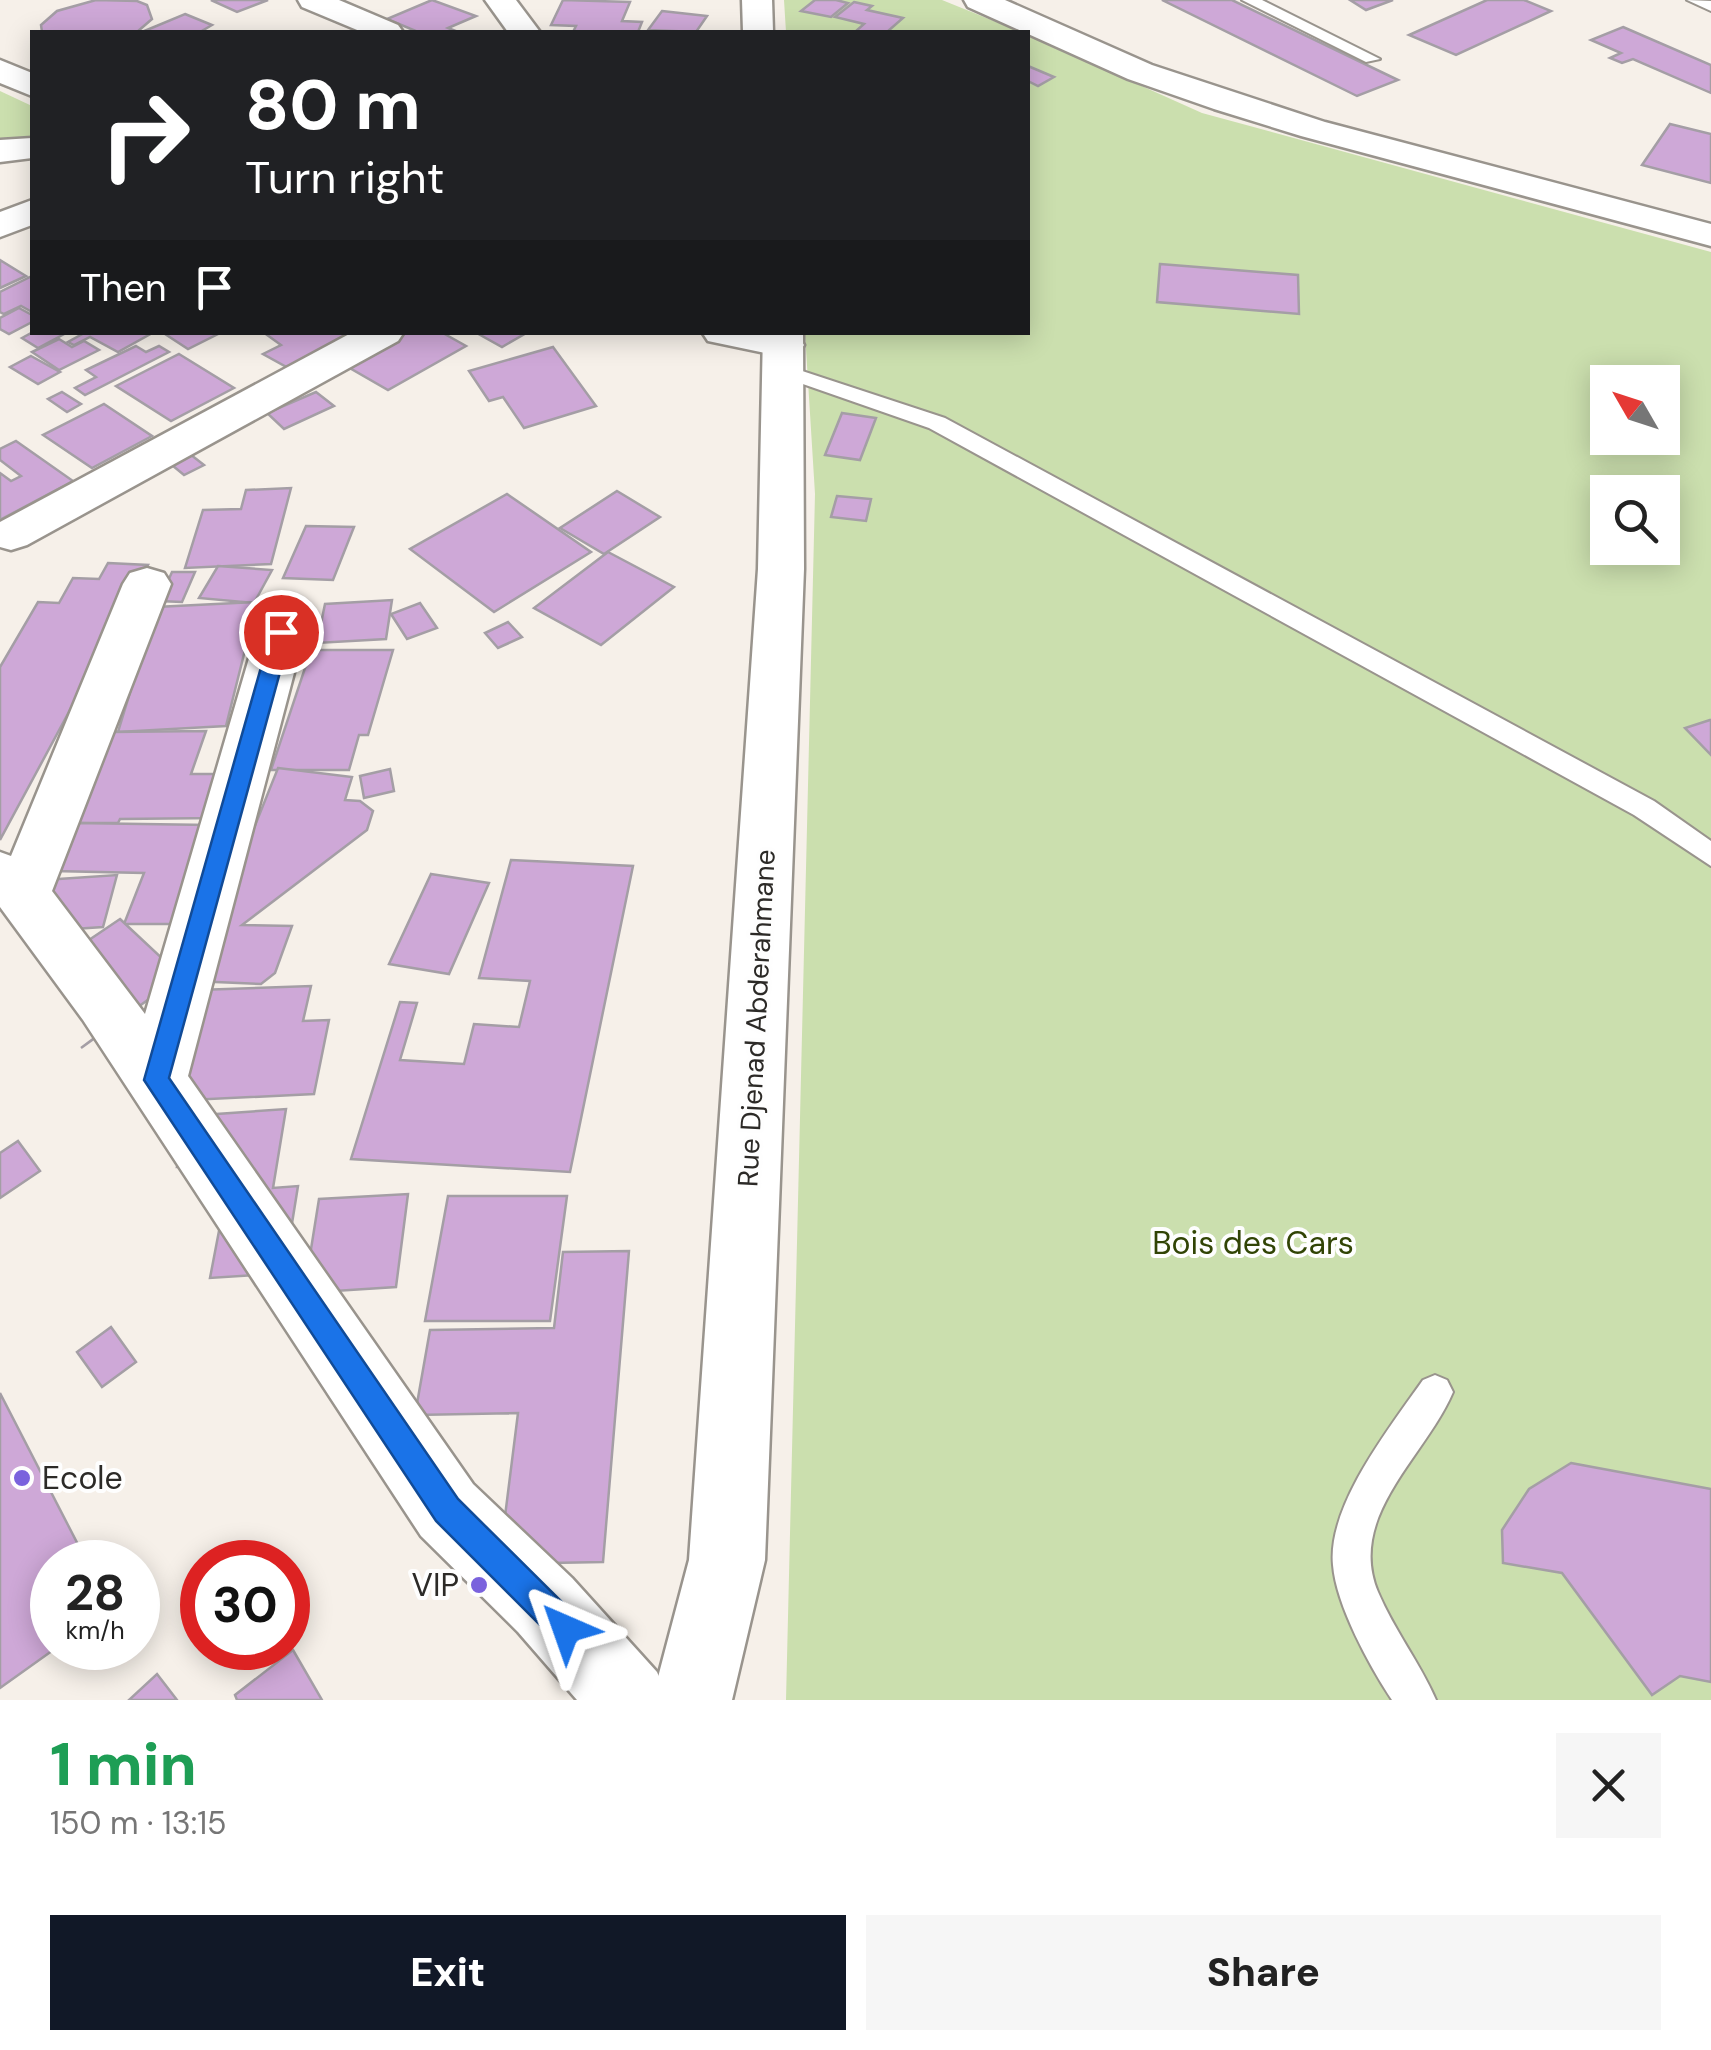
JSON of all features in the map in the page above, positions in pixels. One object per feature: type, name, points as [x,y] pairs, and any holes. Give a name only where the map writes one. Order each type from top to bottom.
[{"type":"street","points":[[313,0],[382,30]]},
{"type":"street","points":[[500,0],[522,30]]},
{"type":"street","points":[[757,0],[758,30]]},
{"type":"street","points":[[980,0],[1140,72],[1226,102],[1711,236]]},
{"type":"street","points":[[1052,0],[1102,30],[1261,92],[1711,208]]},
{"type":"street","points":[[0,70],[30,85]]},
{"type":"street","points":[[0,150],[30,148]]},
{"type":"street","points":[[0,226],[30,212]]},
{"type":"street","points":[[11,535],[378,335]]},
{"type":"street","points":[[733,335],[784,349]]},
{"type":"street","name":"Rue Djenad Abderahmane","points":[[692,1700],[727,1560],[781,568],[784,349]]},
{"type":"street","points":[[147,584],[12,884],[156,1080],[447,1510],[545,1605],[630,1700]]},
{"type":"street","points":[[156,1080],[281,632]]},
{"type":"lane","points":[[1250,0],[1372,58]]},
{"type":"lane","points":[[1695,0],[1711,6]]},
{"type":"lane","points":[[784,349],[938,423],[1644,808],[1711,855]]},
{"type":"lane","points":[[1416,1700],[1400,1682],[1351,1562],[1361,1518],[1381,1471],[1435,1392]]},
{"type":"green space","points":[[784,0],[942,0],[1016,30],[786,30]]},
{"type":"green space","name":"Bois des Cars","points":[[1030,36],[1202,113],[1711,252],[1711,1700],[786,1700],[815,494],[805,335],[1030,335]]},
{"type":"green space","points":[[0,91],[30,105],[30,138],[0,139]]},
{"type":"building","points":[[96,0],[137,1],[147,5],[152,19],[139,30],[42,30],[41,25],[57,11]]},
{"type":"building","points":[[211,0],[268,0],[237,12]]},
{"type":"building","points":[[432,0],[476,16],[448,28],[453,30],[413,30],[387,19]]},
{"type":"building","points":[[563,0],[630,2],[622,21],[642,22],[639,30],[574,30],[576,26],[551,25]]},
{"type":"building","points":[[815,0],[848,3],[831,17],[801,11]]},
{"type":"building","points":[[1162,0],[1232,0],[1398,80],[1357,96]]},
{"type":"building","points":[[1350,0],[1393,0],[1366,10]]},
{"type":"building","points":[[1487,0],[1524,0],[1551,11],[1456,55],[1409,35]]},
{"type":"building","points":[[854,2],[872,6],[867,10],[903,18],[889,30],[857,30],[864,24],[835,17]]},
{"type":"building","points":[[662,11],[707,16],[697,30],[648,30]]},
{"type":"building","points":[[185,14],[212,25],[203,30],[147,30]]},
{"type":"building","points":[[1623,27],[1711,65],[1711,93],[1633,59],[1622,63],[1610,58],[1621,53],[1591,40]]},
{"type":"building","points":[[1030,67],[1054,77],[1038,86],[1030,82]]},
{"type":"building","points":[[1670,124],[1711,134],[1711,183],[1642,165]]},
{"type":"building","points":[[0,260],[26,276],[0,288]]},
{"type":"building","points":[[1160,264],[1298,275],[1299,314],[1157,302]]},
{"type":"building","points":[[30,277],[30,311],[21,306],[4,314],[0,312],[0,292]]},
{"type":"building","points":[[19,308],[30,314],[30,323],[9,334],[0,329],[0,318]]},
{"type":"building","points":[[30,334],[62,335],[38,348],[22,338]]},
{"type":"building","points":[[81,335],[149,335],[118,352],[90,337],[74,345],[68,342]]},
{"type":"building","points":[[167,335],[216,335],[188,349]]},
{"type":"building","points":[[267,335],[351,335],[292,370],[263,354],[281,345]]},
{"type":"building","points":[[391,335],[446,335],[466,346],[388,390],[341,363]]},
{"type":"building","points":[[480,335],[523,335],[502,347]]},
{"type":"building","points":[[59,339],[72,347],[84,341],[99,350],[59,370],[32,352]]},
{"type":"building","points":[[136,346],[146,352],[159,346],[169,352],[85,395],[75,388],[96,377],[86,370]]},
{"type":"building","points":[[553,347],[596,406],[524,428],[503,397],[489,401],[469,371]]},
{"type":"building","points":[[179,354],[234,388],[171,421],[116,386]]},
{"type":"building","points":[[31,356],[60,372],[38,384],[10,367]]},
{"type":"building","points":[[62,392],[81,404],[67,412],[48,399]]},
{"type":"building","points":[[316,392],[334,406],[284,429],[267,413]]},
{"type":"building","points":[[104,404],[152,436],[92,468],[43,435]]},
{"type":"building","points":[[842,413],[876,418],[860,460],[825,455]]},
{"type":"building","points":[[16,441],[73,481],[0,520],[0,473],[11,481],[21,476],[0,460],[0,449]]},
{"type":"building","points":[[186,451],[204,465],[184,475],[167,461]]},
{"type":"building","points":[[291,488],[271,564],[185,568],[203,510],[241,509],[246,490]]},
{"type":"building","points":[[617,491],[660,517],[604,554],[560,528]]},
{"type":"building","points":[[507,494],[591,552],[494,612],[410,549]]},
{"type":"building","points":[[837,496],[871,499],[866,521],[831,517]]},
{"type":"building","points":[[306,526],[354,527],[333,580],[283,578]]},
{"type":"building","points":[[608,552],[674,587],[601,645],[534,608]]},
{"type":"building","points":[[108,563],[148,565],[0,840],[0,667],[38,602],[59,603],[73,578],[99,579]]},
{"type":"building","points":[[218,566],[272,570],[254,603],[199,598]]},
{"type":"building","points":[[172,572],[195,572],[182,602],[159,601]]},
{"type":"building","points":[[392,600],[386,639],[317,643],[325,604]]},
{"type":"building","points":[[257,602],[226,726],[118,732],[156,607]]},
{"type":"building","points":[[420,603],[437,628],[407,639],[391,614]]},
{"type":"building","points":[[508,622],[522,637],[498,648],[485,633]]},
{"type":"building","points":[[311,650],[393,650],[368,735],[359,735],[349,770],[271,770]]},
{"type":"building","points":[[1711,721],[1711,755],[1685,728]]},
{"type":"building","points":[[206,731],[191,774],[232,774],[217,818],[75,823],[111,732]]},
{"type":"building","points":[[278,768],[352,777],[345,800],[360,801],[373,811],[367,830],[242,925],[292,926],[275,973],[261,984],[193,981]]},
{"type":"building","points":[[390,769],[394,791],[364,798],[360,776]]},
{"type":"building","points":[[75,823],[209,825],[172,924],[124,924],[144,873],[54,871]]},
{"type":"building","points":[[511,860],[633,866],[570,1172],[351,1159],[400,1002],[417,1003],[400,1060],[464,1064],[474,1024],[519,1027],[530,981],[479,978]]},
{"type":"building","points":[[431,874],[489,883],[449,974],[389,964]]},
{"type":"building","points":[[117,875],[103,927],[29,932],[44,880]]},
{"type":"building","points":[[120,919],[181,976],[81,1048],[113,1024],[52,965]]},
{"type":"building","points":[[311,986],[303,1021],[329,1020],[314,1094],[169,1101],[198,990]]},
{"type":"building","points":[[286,1109],[273,1188],[298,1186],[284,1273],[210,1278],[232,1163],[177,1167],[188,1116]]},
{"type":"building","points":[[18,1141],[40,1171],[0,1198],[0,1153]]},
{"type":"building","points":[[408,1194],[396,1287],[304,1293],[319,1199]]},
{"type":"building","points":[[448,1196],[567,1196],[550,1321],[425,1321]]},
{"type":"building","points":[[629,1251],[603,1562],[499,1564],[518,1413],[415,1415],[430,1330],[554,1328],[563,1252]]},
{"type":"building","points":[[111,1327],[136,1362],[102,1387],[77,1352]]},
{"type":"building","name":"Ecole","points":[[0,1393],[76,1540],[30,1540],[30,1667],[0,1688]]},
{"type":"building","points":[[1571,1463],[1711,1489],[1711,1682],[1680,1676],[1652,1695],[1562,1573],[1503,1563],[1502,1530],[1529,1489]]},
{"type":"building","points":[[267,1670],[305,1670],[322,1700],[237,1700],[235,1695]]},
{"type":"building","points":[[157,1674],[177,1700],[129,1700]]},
{"type":"place","name":"Ecole","points":[[22,1478]]},
{"type":"place","name":"VIP","points":[[479,1585]]},
{"type":"route","points":[[281,632],[156,1080],[447,1510],[566,1629]]}]
